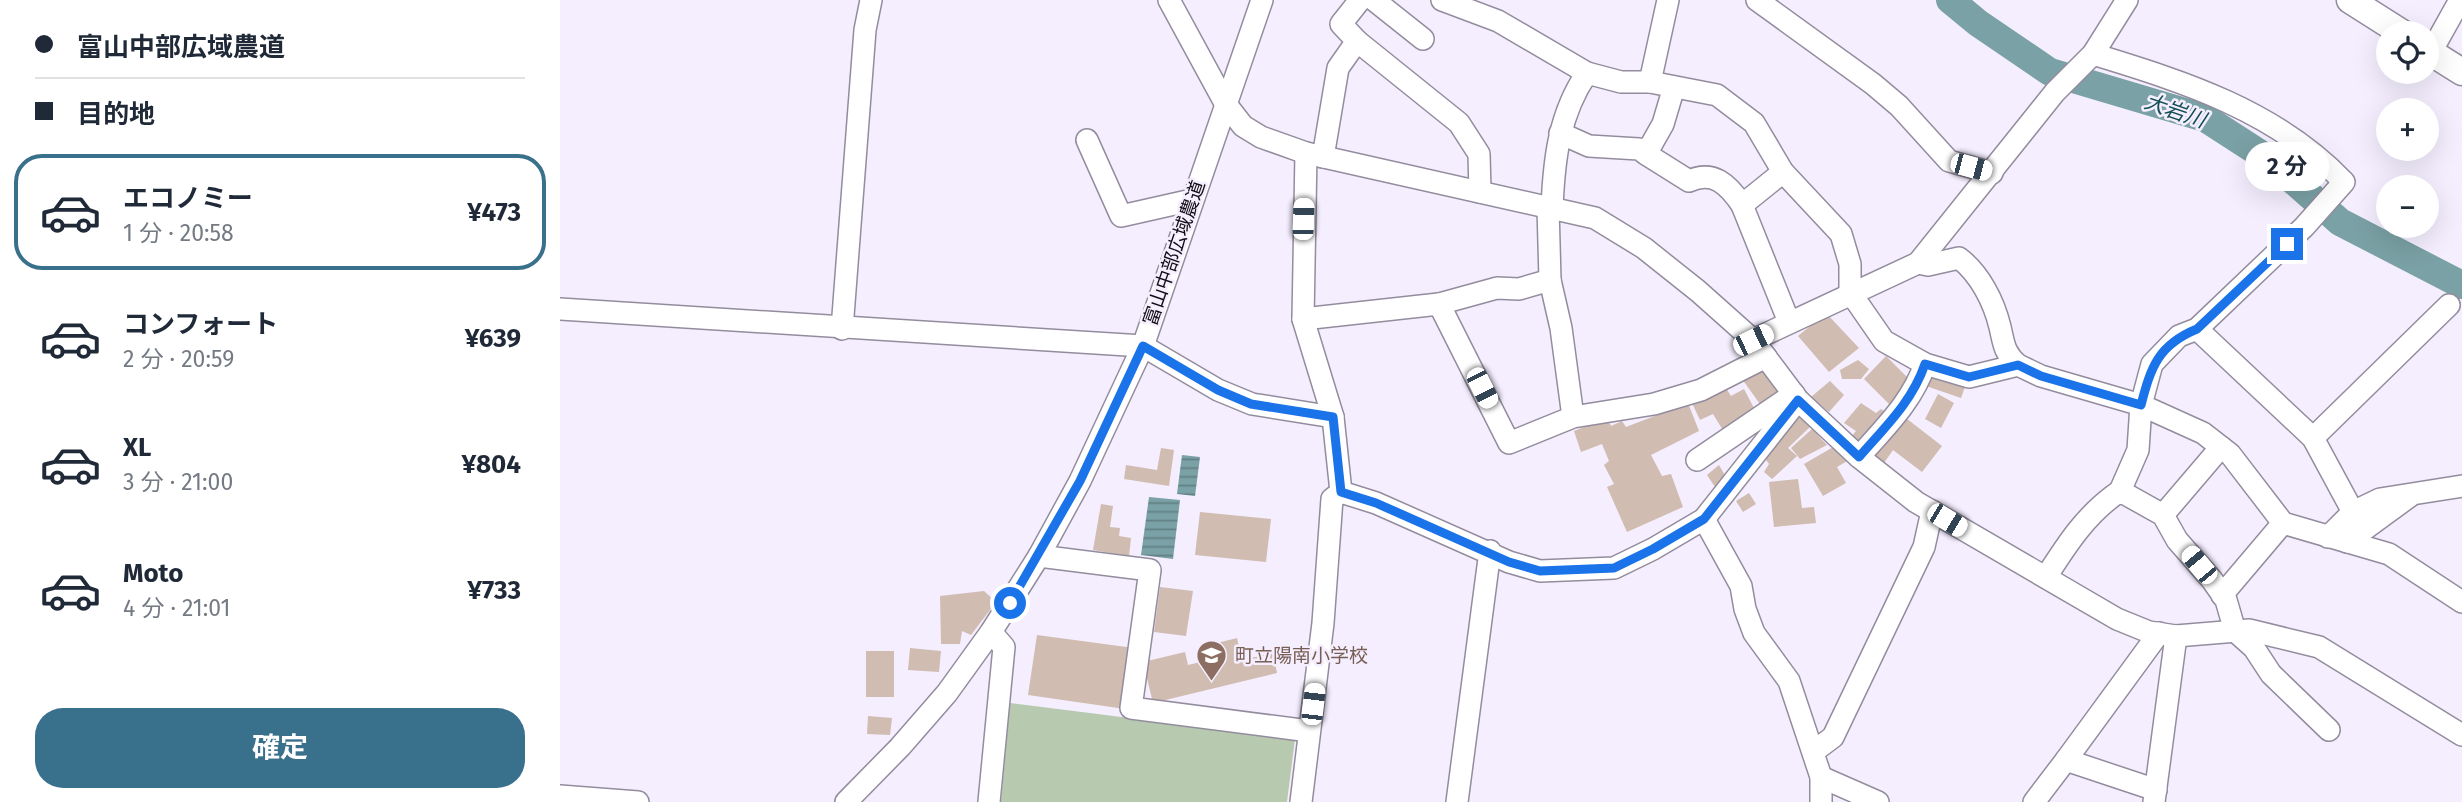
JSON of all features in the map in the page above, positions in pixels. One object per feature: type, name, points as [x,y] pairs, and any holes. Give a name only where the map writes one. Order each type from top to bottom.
[{"type":"main road","points":[[2350,0],[2383,21]]},
{"type":"main road","points":[[2439,57],[2462,72]]},
{"type":"street","points":[[842,329],[864,30],[871,0]]},
{"type":"street","points":[[1168,0],[1225,103],[1243,126],[1261,137],[1315,155],[1595,218],[1644,248],[1760,348],[1796,397],[1859,457],[1932,511],[2116,619],[2167,634],[2235,631],[2274,634],[2319,647],[2462,734]]},
{"type":"street","name":"富山中部広域農道","points":[[846,802],[931,711],[991,632],[1039,556],[1080,481],[1143,346],[1262,0]]},
{"type":"street","points":[[1360,0],[1340,24],[1357,41],[1459,123],[1479,154],[1480,192]]},
{"type":"street","points":[[1374,0],[1423,39]]},
{"type":"street","points":[[1442,0],[1498,21],[1587,73],[1621,82],[1650,82],[1717,95],[1754,123],[1783,172],[1842,234],[1850,264],[1850,292],[1884,341],[1925,364],[1969,377],[2018,365]]},
{"type":"street","points":[[1650,82],[1668,0]]},
{"type":"street","points":[[1757,0],[1873,84],[1899,106],[1949,161],[1992,173]]},
{"type":"street","points":[[1439,304],[1509,443],[1573,417],[1654,404],[1700,390],[1760,348],[1789,322],[1918,263],[2055,92],[2093,54],[2127,0]]},
{"type":"street","points":[[2439,35],[2460,0]]},
{"type":"street","points":[[1341,492],[1333,417],[1303,319],[1315,155],[1338,68],[1357,41]]},
{"type":"street","points":[[2046,577],[2071,538],[2102,503],[2120,491],[2138,450],[2141,405],[2152,364],[2179,336],[2197,329],[2304,227],[2344,182],[2321,158],[2250,110],[2093,54]]},
{"type":"street","points":[[1573,417],[1561,328],[1550,280],[1550,208],[1555,148],[1570,102],[1587,73]]},
{"type":"street","points":[[1646,153],[1663,124],[1674,86]]},
{"type":"street","points":[[1560,133],[1589,146],[1639,149],[1689,181],[1700,176],[1720,180],[1742,205],[1789,322]]},
{"type":"street","points":[[1087,140],[1121,216],[1192,200]]},
{"type":"street","points":[[1742,205],[1783,172]]},
{"type":"street","points":[[1918,263],[1928,265],[1959,258],[1966,264],[1979,278],[1995,310],[2002,345],[2018,365],[2041,376],[2141,405],[2203,433],[2221,447],[2283,523],[2389,554],[2462,602]]},
{"type":"street","points":[[1303,319],[1439,304],[1497,288],[1519,289],[1550,280]]},
{"type":"street","points":[[2313,438],[2449,305]]},
{"type":"street","points":[[560,309],[1143,346],[1218,390],[1251,404],[1333,417]]},
{"type":"street","points":[[2197,329],[2313,438],[2353,512]]},
{"type":"street","points":[[1859,457],[1903,407],[1917,386],[1925,364]]},
{"type":"street","points":[[1697,460],[1796,397]]},
{"type":"street","points":[[1341,492],[1376,503],[1490,551],[1509,562],[1540,571],[1614,568],[1704,519],[1796,397]]},
{"type":"street","points":[[2163,515],[2221,447]]},
{"type":"street","points":[[2337,540],[2353,512],[2380,499],[2462,486]]},
{"type":"street","points":[[2120,491],[2163,515],[2177,540],[2222,595],[2235,631],[2254,648],[2271,674],[2329,730]]},
{"type":"street","points":[[1301,802],[1323,623],[1332,499],[1341,492]]},
{"type":"street","points":[[2337,540],[2410,496]]},
{"type":"street","points":[[1813,752],[1833,737],[1924,547],[1932,511]]},
{"type":"street","points":[[1704,519],[1741,586],[1745,609],[1754,634],[1789,681],[1821,777],[1821,802]]},
{"type":"street","points":[[2222,595],[2283,523]]},
{"type":"street","points":[[1457,802],[1490,551]]},
{"type":"street","points":[[1039,556],[1150,570],[1131,708],[1309,731]]},
{"type":"street","points":[[989,802],[1004,648],[991,632]]},
{"type":"street","points":[[2034,802],[2167,634]]},
{"type":"street","points":[[2067,760],[2155,796],[2167,634]]},
{"type":"street","points":[[1821,777],[1878,802]]},
{"type":"street","points":[[560,796],[638,802]]},
{"type":"shaded area","points":[[1182,455],[1200,457],[1195,496],[1177,494]]},
{"type":"shaded area","points":[[1149,497],[1180,500],[1173,559],[1141,555]]},
{"type":"shaded area","points":[[1010,703],[1295,739],[1287,802],[1001,802]]},
{"type":"building","points":[[1826,313],[1859,348],[1829,372],[1798,336]]},
{"type":"building","points":[[1886,356],[1912,382],[1890,405],[1864,379]]},
{"type":"building","points":[[1858,360],[1869,369],[1861,379],[1842,379],[1840,370]]},
{"type":"building","points":[[1763,365],[1780,389],[1760,404],[1742,379]]},
{"type":"building","points":[[1930,372],[1966,384],[1961,398],[1926,386]]},
{"type":"building","points":[[1830,381],[1844,395],[1829,412],[1811,397]]},
{"type":"building","points":[[1724,385],[1731,396],[1744,389],[1755,410],[1738,419],[1740,424],[1724,432],[1713,414],[1700,420],[1692,403]]},
{"type":"building","points":[[1938,394],[1954,403],[1941,428],[1925,419]]},
{"type":"building","points":[[1688,403],[1699,431],[1651,455],[1662,476],[1671,474],[1683,507],[1627,532],[1607,487],[1614,484],[1604,465],[1609,461],[1602,444],[1581,452],[1574,431],[1607,418],[1611,426],[1622,421],[1626,427]]},
{"type":"building","points":[[1861,403],[1876,413],[1881,409],[1890,415],[1863,446],[1851,437],[1856,431],[1844,423]]},
{"type":"building","points":[[1799,413],[1810,427],[1788,448],[1797,456],[1772,479],[1764,472],[1769,464],[1764,457]]},
{"type":"building","points":[[1902,415],[1942,446],[1922,472],[1893,450],[1884,463],[1872,454]]},
{"type":"building","points":[[1812,429],[1827,445],[1800,459],[1791,448]]},
{"type":"building","points":[[1835,446],[1849,460],[1837,467],[1846,483],[1823,496],[1804,464]]},
{"type":"building","points":[[1161,448],[1174,450],[1169,486],[1124,479],[1126,465],[1157,470]]},
{"type":"building","points":[[1719,465],[1727,479],[1715,487],[1707,475]]},
{"type":"building","points":[[1798,479],[1802,508],[1814,507],[1816,523],[1774,527],[1769,482]]},
{"type":"building","points":[[1749,493],[1756,504],[1743,512],[1736,501]]},
{"type":"building","points":[[1101,504],[1113,506],[1110,527],[1120,528],[1119,536],[1131,538],[1129,556],[1093,550]]},
{"type":"building","points":[[1200,512],[1271,519],[1266,562],[1195,555]]},
{"type":"building","points":[[1160,587],[1193,591],[1186,636],[1154,632]]},
{"type":"building","points":[[984,591],[996,602],[971,635],[962,631],[960,644],[941,644],[940,596]]},
{"type":"building","points":[[1037,635],[1134,648],[1125,709],[1028,695]]},
{"type":"building","points":[[1237,638],[1242,660],[1273,653],[1277,673],[1153,703],[1143,662],[1185,652],[1188,665],[1213,659],[1209,645]]},
{"type":"building","points":[[910,648],[941,651],[939,672],[908,670]]},
{"type":"building","points":[[866,651],[894,651],[894,697],[866,697]]},
{"type":"building","points":[[868,716],[892,718],[890,735],[867,734]]},
{"type":"waterway","name":"大岩川","points":[[1950,0],[1978,23],[2050,72],[2205,118],[2270,160],[2340,222],[2462,285]]},
{"type":"place","name":"町立陽南小学校","points":[[1212,682]]},
{"type":"route","points":[[1010,603],[1080,481],[1143,346],[1218,390],[1251,404],[1333,417],[1341,492],[1376,503],[1490,551],[1509,562],[1540,571],[1614,568],[1704,519],[1798,400],[1859,457],[1903,407],[1917,386],[1925,364],[1969,377],[2018,365],[2041,376],[2141,405],[2152,364],[2179,336],[2197,329],[2287,244]]}]
